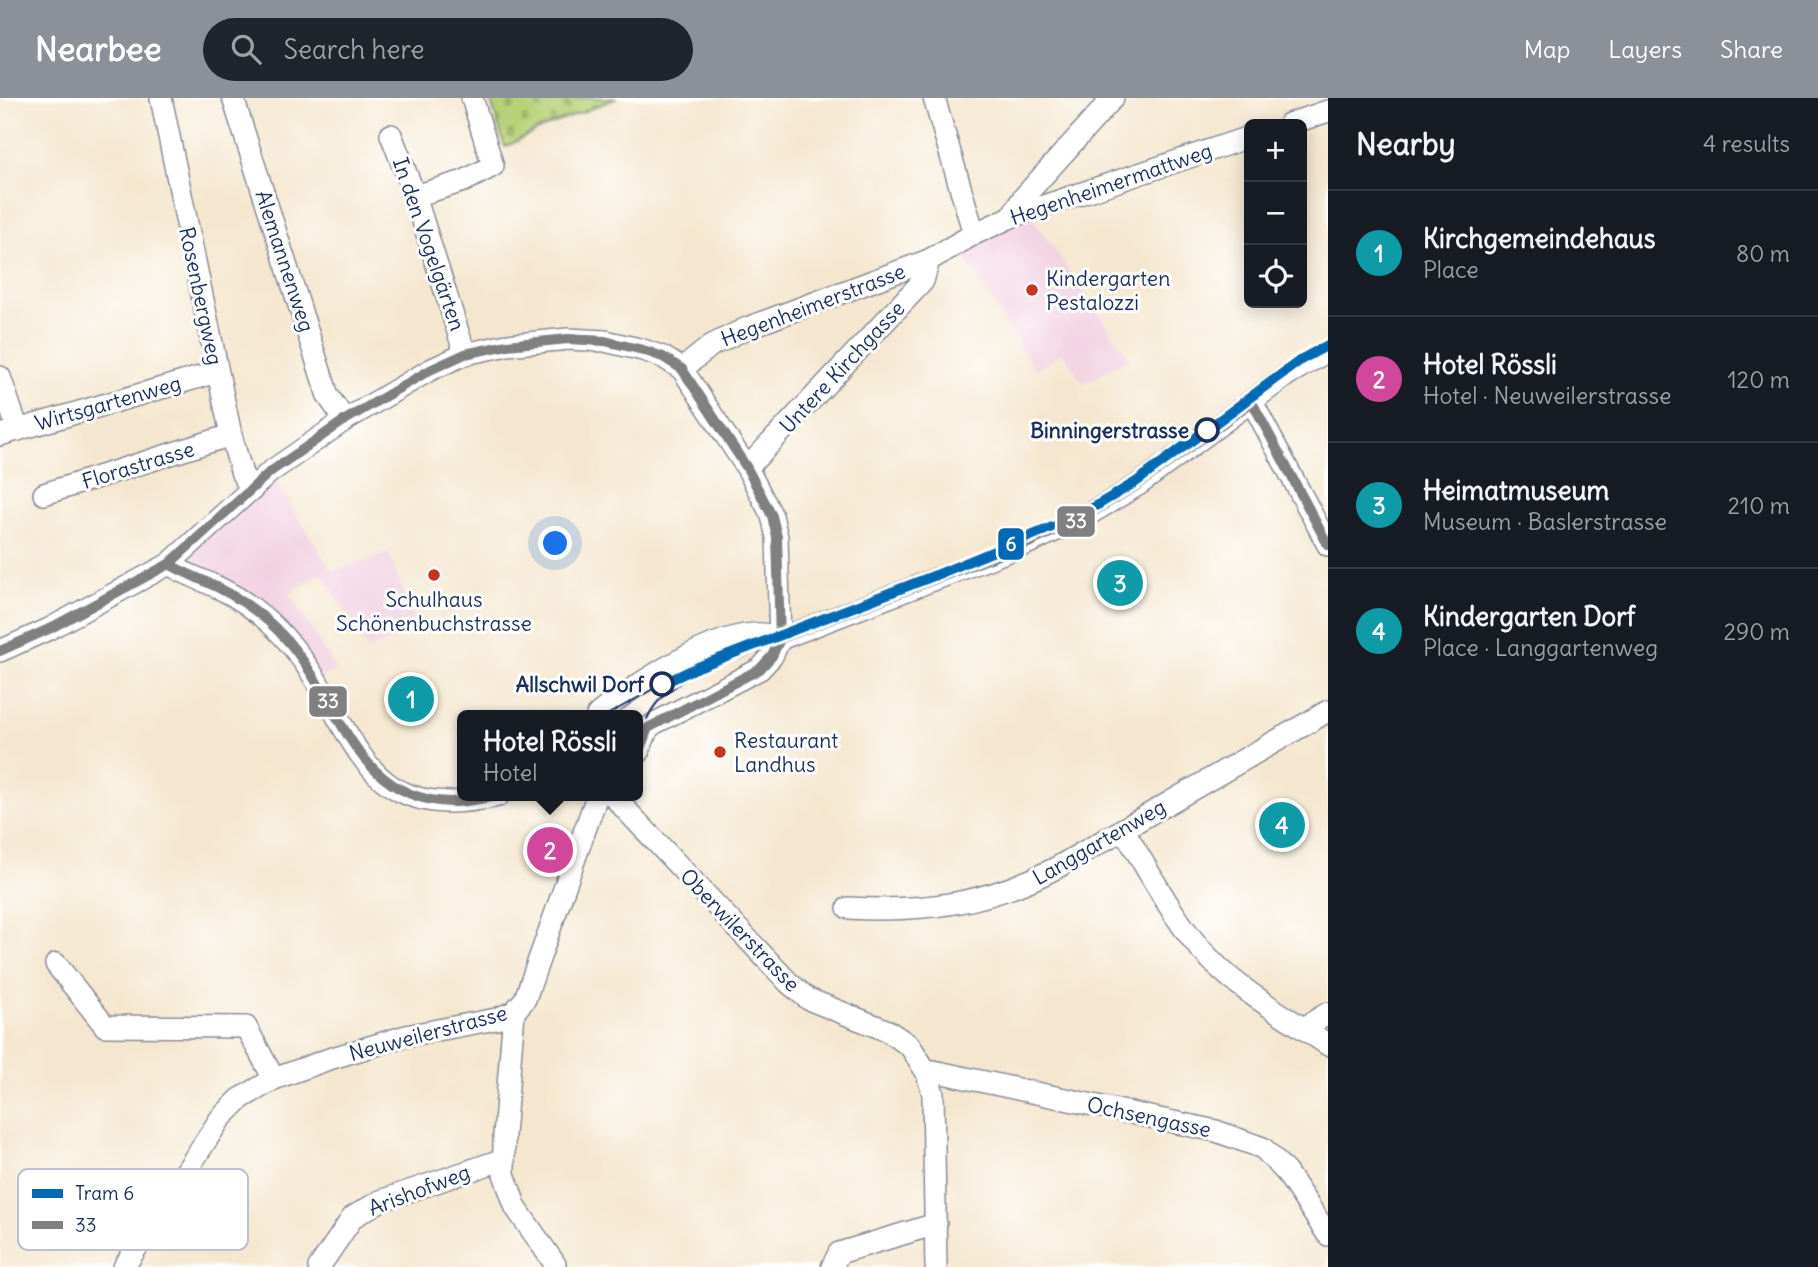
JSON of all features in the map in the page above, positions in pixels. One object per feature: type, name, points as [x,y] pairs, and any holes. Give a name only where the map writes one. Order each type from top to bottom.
[{"type":"street","name":"Rosenbergweg","points":[[161,98],[231,435],[242,474],[252,490]]},
{"type":"street","name":"Alemannenweg","points":[[233,98],[328,396],[345,420]]},
{"type":"street","points":[[415,196],[464,181],[494,166],[472,98]]},
{"type":"street","points":[[934,98],[974,234]]},
{"type":"street","points":[[1011,217],[1023,198],[1113,98]]},
{"type":"street","points":[[1304,119],[1328,111]]},
{"type":"street","name":"In den Vogelgärten","points":[[391,135],[415,196],[465,354]]},
{"type":"street","name":"Hegenheimermattweg","points":[[974,234],[1011,217],[1244,140]]},
{"type":"street","name":"Hegenheimerstrasse","points":[[682,369],[712,345],[747,328],[929,260],[974,234]]},
{"type":"street","name":"Untere Kirchgasse","points":[[747,468],[923,281],[929,260]]},
{"type":"street","points":[[0,651],[49,629],[169,564],[270,472],[345,420],[430,370],[465,354],[507,345],[568,339],[606,341],[663,357],[682,369],[747,468],[772,516],[777,537],[780,639],[772,656],[760,668],[655,723],[648,728],[643,740]]},
{"type":"street","points":[[604,710],[638,684],[689,655],[731,639],[762,632],[780,639],[1024,545],[1081,519],[1138,485],[1287,375],[1328,351]]},
{"type":"street","name":"Wirtsgartenweg","points":[[9,433],[217,372]]},
{"type":"street","points":[[0,377],[9,433]]},
{"type":"street","points":[[1252,401],[1328,545]]},
{"type":"street","name":"Florastrasse","points":[[44,494],[231,435]]},
{"type":"street","points":[[169,564],[220,588],[258,612],[292,647],[358,753],[379,776],[398,791],[429,802],[473,801]]},
{"type":"street","name":"Langgartenweg","points":[[848,908],[881,910],[934,907],[990,896],[1023,885],[1328,711]]},
{"type":"street","name":"Neuweilerstrasse","points":[[187,1169],[219,1119],[240,1099],[274,1079],[406,1036],[496,1019],[514,1012],[525,999],[595,801]]},
{"type":"street","name":"Oberwilerstrasse","points":[[618,801],[789,983],[808,999],[888,1031],[910,1046],[927,1073],[933,1094],[936,1267]]},
{"type":"street","points":[[1123,829],[1192,939],[1209,958],[1265,1006],[1328,1045]]},
{"type":"street","points":[[55,964],[105,1026],[246,1027],[274,1079]]},
{"type":"street","points":[[514,1012],[504,1135],[504,1174],[516,1208],[555,1267]]},
{"type":"street","points":[[1304,1028],[1328,1013]]},
{"type":"street","name":"Ochsengasse","points":[[927,1073],[933,1071],[1216,1131],[1263,1149],[1286,1172],[1328,1235]]},
{"type":"street","name":"Arishofweg","points":[[319,1267],[353,1217],[380,1201],[504,1159]]},
{"type":"street","points":[[832,1267],[839,1253],[936,1224]]},
{"type":"street","name":"Neuweilerstrasse","points":[[124,1267],[135,1250]]},
{"type":"shaded area","points":[[1028,211],[1129,358],[1084,384],[1063,353],[1035,370],[956,244]]},
{"type":"shaded area","points":[[270,472],[332,571],[389,553],[417,628],[369,651],[322,573],[290,593],[336,669],[316,683],[292,647],[169,564]]},
{"type":"green space","points":[[490,98],[617,98],[538,130],[505,147]]},
{"type":"tram line","name":"6","points":[[662,684],[698,667],[936,575],[1079,516],[1136,482],[1302,359],[1328,345]]},
{"type":"tram line","points":[[643,732],[656,704],[678,685],[749,655]]},
{"type":"tram line","points":[[616,710],[662,684]]},
{"type":"transit line","name":"33","points":[[0,651],[49,629],[169,564],[270,472],[345,420],[430,370],[465,354],[507,345],[568,339],[605,341],[663,357],[682,369],[747,468],[772,516],[777,537],[780,639],[772,656],[760,669],[648,728],[643,740]]},
{"type":"transit line","name":"33","points":[[1252,402],[1328,545]]},
{"type":"transit line","name":"33","points":[[780,639],[1024,545],[1081,519],[1138,485],[1252,402]]},
{"type":"transit line","name":"33","points":[[169,564],[236,598],[278,630],[304,662],[352,741],[370,765],[391,784],[417,797],[450,802],[468,801]]},
{"type":"place","name":"Kindergarten Pestalozzi","points":[[1032,290]]},
{"type":"place","name":"Binningerstrasse","points":[[1207,430]]},
{"type":"place","name":"Schulhaus Schönenbuchstrasse","points":[[434,575]]},
{"type":"place","name":"Heimatmuseum","points":[[1120,583]]},
{"type":"place","name":"Allschwil Dorf","points":[[662,684]]},
{"type":"place","name":"Kirchgemeindehaus","points":[[411,699]]},
{"type":"place","name":"Restaurant Landhus","points":[[720,752]]},
{"type":"place","name":"Kindergarten Dorf","points":[[1282,825]]},
{"type":"place","name":"Hotel Rössli","points":[[550,850]]}]
